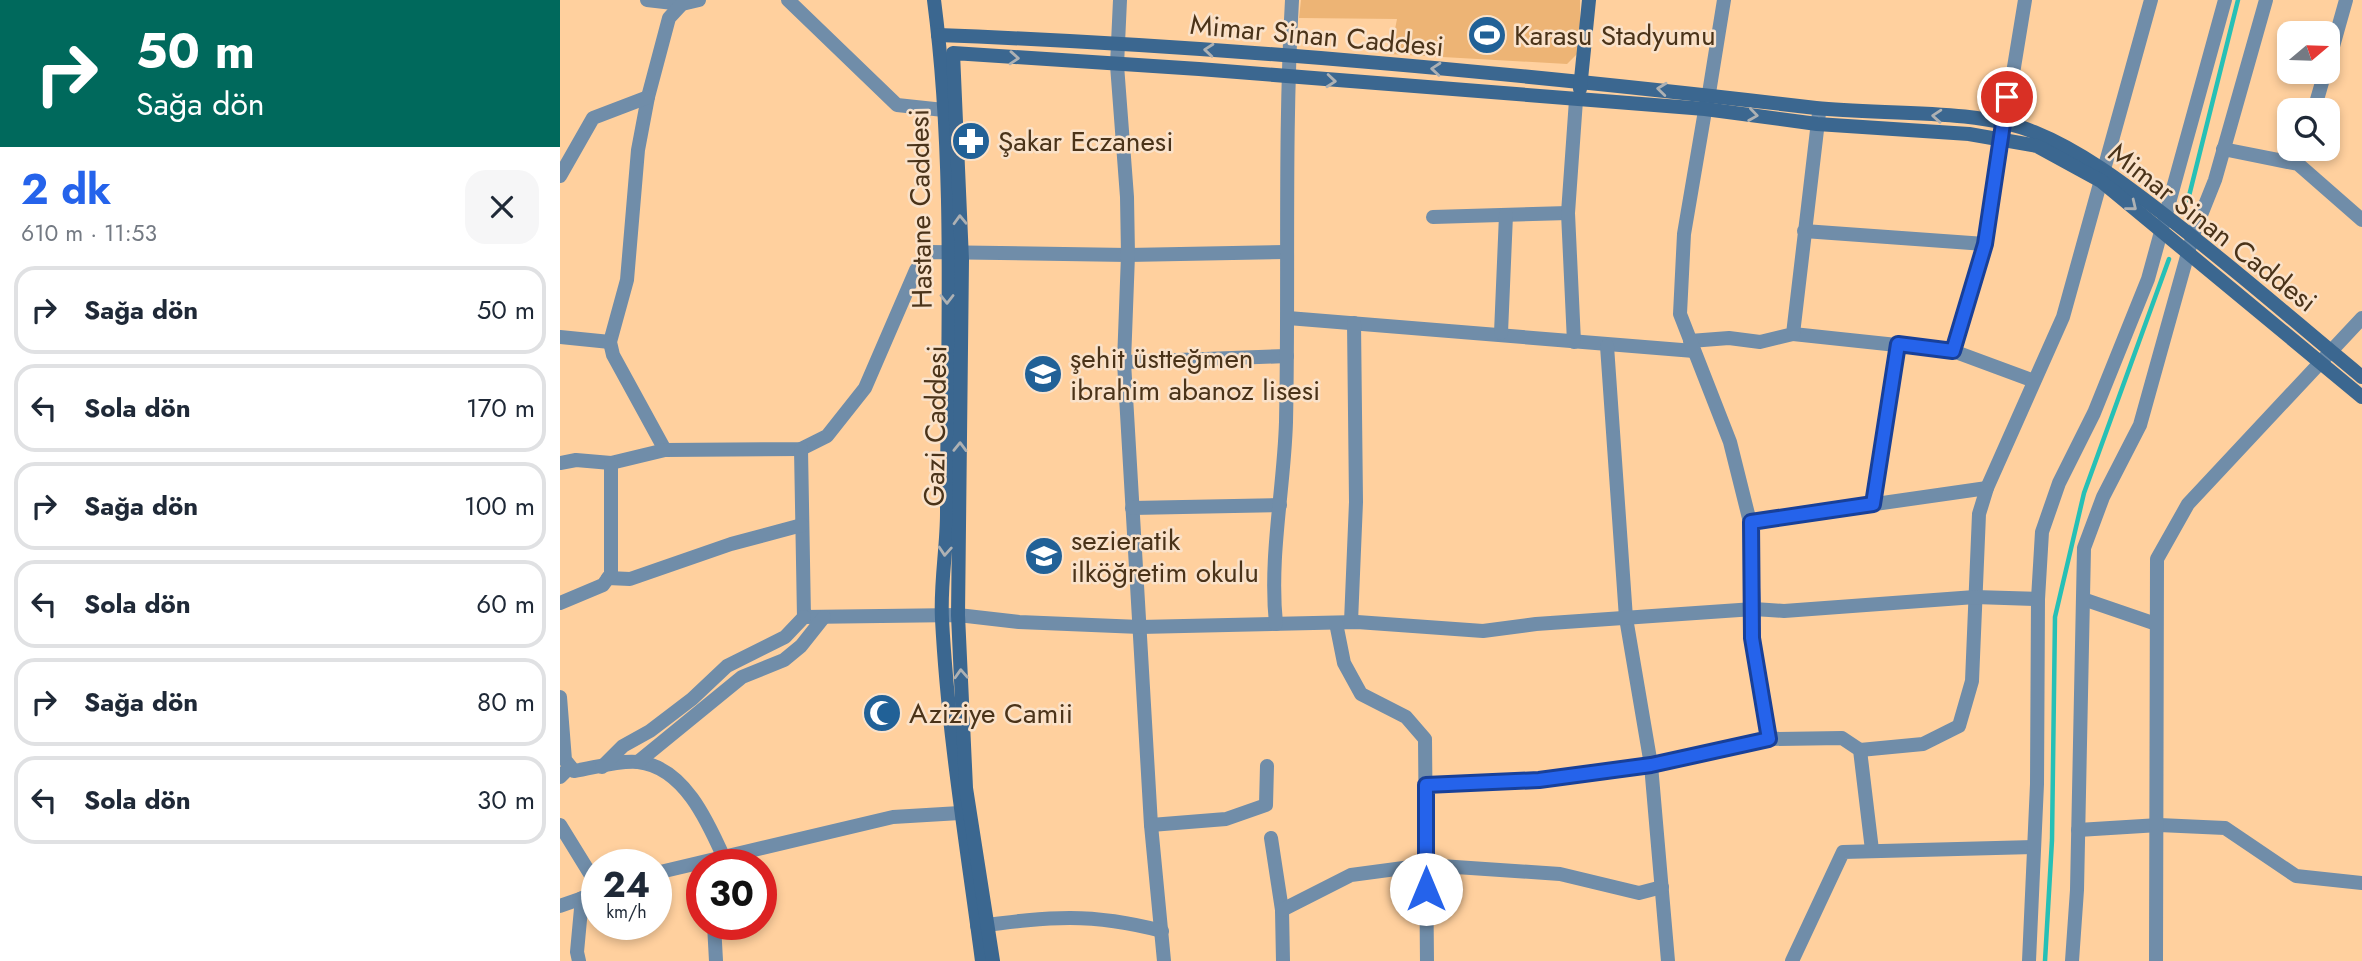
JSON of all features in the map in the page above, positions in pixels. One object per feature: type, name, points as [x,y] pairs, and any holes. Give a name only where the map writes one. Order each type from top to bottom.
[{"type":"main road","name":"Hastane Caddesi","points":[[934,0],[950,111],[954,251],[947,535],[941,616],[960,813],[983,925],[982,961]]},
{"type":"main road","points":[[1576,100],[1582,81],[1589,0]]},
{"type":"main road","points":[[939,35],[953,53],[950,111]]},
{"type":"main road","name":"Mimar Sinan Caddesi","points":[[939,35],[1118,42],[1582,81],[1709,93],[1820,108],[2003,121],[2037,132],[2193,235],[2325,356],[2362,397]]},
{"type":"main road","points":[[953,53],[1117,65]]},
{"type":"main road","name":"Mimar Sinan Caddesi","points":[[1117,65],[1705,109],[1817,124],[2000,138],[2037,146],[2103,176],[2188,253],[2325,356],[2362,377]]},
{"type":"main road","name":"Gazi Caddesi","points":[[954,251],[958,615],[966,788],[983,925],[993,961]]},
{"type":"street","points":[[647,0],[682,4],[699,0]]},
{"type":"street","points":[[788,0],[897,105],[950,111]]},
{"type":"street","points":[[1120,0],[1117,65],[1127,197],[1128,255],[1124,362],[1151,825],[1164,961]]},
{"type":"street","points":[[1276,624],[1273,595],[1280,505],[1288,318],[1285,252],[1292,0]]},
{"type":"street","points":[[1724,0],[1684,234],[1680,314],[1730,442],[1751,522],[1754,609],[1752,638],[1769,739]]},
{"type":"street","points":[[1953,351],[1985,244],[2000,138],[2025,0]]},
{"type":"street","points":[[1426,785],[1539,780],[1651,765],[1769,739],[1842,738],[1860,750],[1923,744],[1959,726],[1972,681],[1979,514],[1987,488],[2063,317],[2151,0]]},
{"type":"street","points":[[2029,961],[2042,532],[2059,483],[2094,413],[2148,279],[2225,0]]},
{"type":"street","points":[[2072,961],[2078,830],[2084,548],[2103,497],[2140,425],[2193,235],[2215,180],[2266,0]]},
{"type":"street","points":[[2340,21],[2346,0]]},
{"type":"street","points":[[665,450],[613,355],[610,342],[626,280],[638,150],[648,97],[669,18],[682,4]]},
{"type":"street","points":[[560,176],[593,118],[648,97]]},
{"type":"street","points":[[1574,342],[1568,213],[1576,100]]},
{"type":"street","points":[[1793,334],[1820,108]]},
{"type":"street","points":[[2223,149],[2298,164],[2362,220]]},
{"type":"street","points":[[1433,217],[1568,213]]},
{"type":"street","points":[[1501,333],[1506,215]]},
{"type":"street","points":[[1804,232],[1985,244]]},
{"type":"street","points":[[560,463],[576,460],[611,463],[665,450],[801,449],[827,436],[865,388],[916,270],[930,252],[1128,255],[1285,252]]},
{"type":"street","points":[[1288,318],[1501,333],[1607,346],[1692,346],[1729,338],[1760,342],[1793,334],[1953,351],[2034,381]]},
{"type":"street","points":[[2156,961],[2159,825],[2157,559],[2188,504],[2362,318]]},
{"type":"street","points":[[1354,323],[1356,502],[1344,622],[1344,663],[1361,694],[1406,717],[1425,739],[1427,961]]},
{"type":"street","points":[[560,337],[610,342]]},
{"type":"street","points":[[1873,504],[1898,344]]},
{"type":"street","points":[[1607,346],[1626,618],[1651,765],[1668,961]]},
{"type":"street","points":[[1124,362],[1287,355]]},
{"type":"street","points":[[602,767],[622,746],[650,731],[692,699],[727,666],[785,637],[804,617],[801,449]]},
{"type":"street","points":[[560,603],[603,585],[611,574],[611,463]]},
{"type":"street","points":[[1751,522],[1987,488]]},
{"type":"street","points":[[1132,508],[1280,505]]},
{"type":"street","points":[[608,578],[630,579],[731,544],[802,525]]},
{"type":"street","points":[[804,617],[958,615],[1019,622],[1140,626],[1344,622],[1483,631],[1754,609],[1784,611],[1975,597],[2038,599]]},
{"type":"street","points":[[2083,599],[2156,624]]},
{"type":"street","points":[[638,762],[742,677],[783,660],[802,646],[824,617]]},
{"type":"street","points":[[560,696],[565,772],[638,762],[665,771],[703,811],[718,849]]},
{"type":"street","points":[[1860,750],[1872,850]]},
{"type":"street","points":[[1151,825],[1226,819],[1266,805],[1267,766]]},
{"type":"street","points":[[769,849],[893,817],[960,813]]},
{"type":"street","points":[[560,825],[581,859]]},
{"type":"street","points":[[2078,830],[2159,825],[2225,828],[2296,876],[2362,883]]},
{"type":"street","points":[[1271,838],[1282,910],[1283,961]]},
{"type":"street","points":[[1791,961],[1843,852],[2034,847]]},
{"type":"street","points":[[1282,910],[1351,876],[1426,865],[1560,874],[1639,893],[1662,887]]},
{"type":"street","points":[[560,906],[581,899]]},
{"type":"street","points":[[983,925],[1055,916],[1097,917],[1162,931]]},
{"type":"street","points":[[579,961],[577,953],[581,935]]},
{"type":"street","points":[[715,940],[716,961]]},
{"type":"shaded area","name":"Karasu Stadyumu","points":[[1301,0],[1580,0],[1580,51],[1567,64],[1390,54],[1397,19],[1299,18]]},
{"type":"waterway","points":[[2186,208],[2238,0]]},
{"type":"waterway","points":[[2045,961],[2052,840],[2055,617],[2084,493],[2169,259]]},
{"type":"place","name":"Karasu Stadyumu","points":[[1487,35]]},
{"type":"place","name":"Şakar Eczanesi","points":[[971,141]]},
{"type":"place","name":"şehit üstteğmen ibrahim abanoz lisesi","points":[[1043,374]]},
{"type":"place","name":"sezieratik ilköğretim okulu","points":[[1044,556]]},
{"type":"place","name":"Aziziye Camii","points":[[882,713]]},
{"type":"route","points":[[1426,889],[1426,785],[1539,780],[1651,765],[1769,739],[1752,638],[1754,609],[1751,522],[1873,504],[1898,344],[1953,351],[1985,244],[2007,97]]}]
